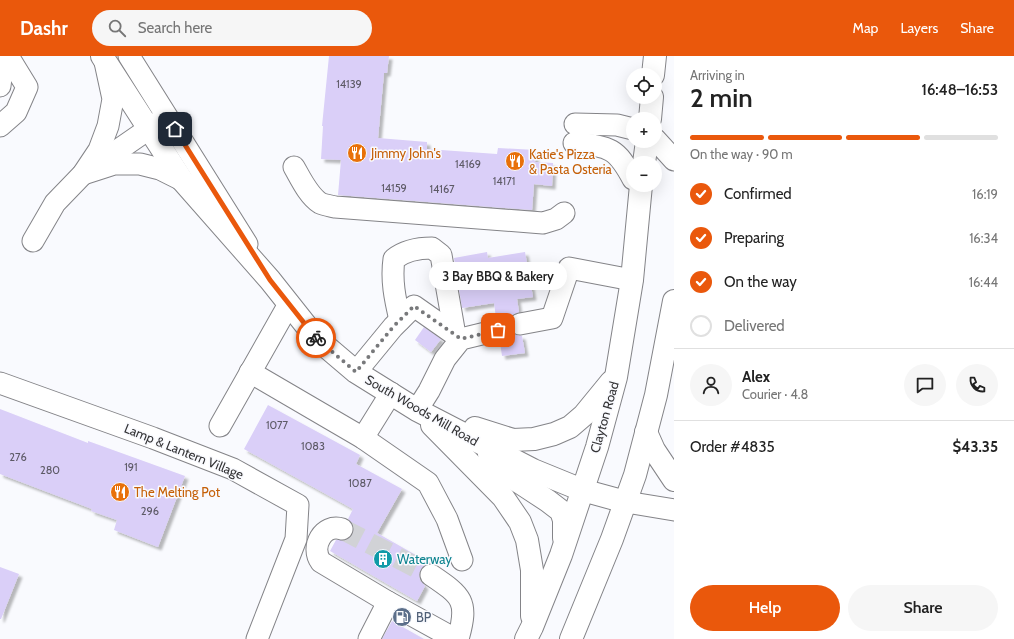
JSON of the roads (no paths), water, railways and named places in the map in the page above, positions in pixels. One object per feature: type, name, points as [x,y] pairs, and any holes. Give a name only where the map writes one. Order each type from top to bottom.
[{"type":"main road","points":[[654,68],[655,56]]},
{"type":"main road","name":"South Woods Mill Road","points":[[103,59],[182,180],[270,280],[316,338],[356,372],[417,410],[534,470],[582,490],[626,502]]},
{"type":"main road","name":"Clayton Road","points":[[529,633],[557,565],[597,447],[616,377],[632,280],[638,192]]},
{"type":"main road","points":[[572,639],[626,502],[656,395],[674,301]]},
{"type":"main road","points":[[417,410],[513,440],[534,439],[554,434],[570,427],[584,415],[616,377]]},
{"type":"main road","points":[[417,410],[503,497],[520,522],[527,540],[532,570],[529,633]]},
{"type":"main road","points":[[646,432],[654,450],[674,480]]},
{"type":"main road","points":[[474,439],[513,478],[561,511],[564,520],[565,534],[557,565]]},
{"type":"street","points":[[0,86],[3,61],[2,56]]},
{"type":"street","points":[[0,126],[16,112],[27,87],[8,56]]},
{"type":"street","name":"South Woods Mill Road","points":[[129,56],[270,280]]},
{"type":"street","points":[[33,241],[55,203],[83,174],[99,150],[108,126],[113,99],[103,59]]},
{"type":"street","points":[[83,174],[167,116]]},
{"type":"street","points":[[626,127],[617,125],[575,133],[615,153],[626,166]]},
{"type":"street","points":[[662,147],[674,160]]},
{"type":"street","points":[[83,174],[114,164],[140,164],[160,169],[182,180]]},
{"type":"street","points":[[294,167],[314,197],[321,203],[335,207],[543,223],[556,219],[564,213]]},
{"type":"street","points":[[400,320],[393,289],[392,269],[394,259],[398,255],[415,250],[432,248],[441,255],[458,337],[417,410]]},
{"type":"street","points":[[520,324],[552,318],[569,268],[632,280]]},
{"type":"street","points":[[220,426],[289,304]]},
{"type":"street","points":[[356,372],[400,320],[414,306],[458,337],[498,330]]},
{"type":"street","points":[[250,372],[363,438],[428,483],[447,519],[462,560]]},
{"type":"street","name":"Lamp & Lantern Village","points":[[0,383],[153,438],[233,469],[298,505],[296,539],[257,639]]},
{"type":"street","points":[[363,438],[391,393]]},
{"type":"street","points":[[626,502],[674,510]]},
{"type":"street","points":[[342,529],[338,527],[331,529],[318,539],[316,545],[316,556],[320,562],[388,602],[457,639],[464,614],[458,595],[431,575]]},
{"type":"street","points":[[369,639],[388,602]]},
{"type":"tunnel","points":[[342,529],[431,575]]},
{"type":"place","name":"Jimmy John's","points":[[357,153]]},
{"type":"place","name":"Katie's Pizza & Pasta Osteria","points":[[515,161]]},
{"type":"place","name":"3 Bay BBQ & Bakery","points":[[498,330]]},
{"type":"place","name":"The Melting Pot","points":[[120,492]]},
{"type":"place","name":"Waterway","points":[[383,559]]},
{"type":"place","name":"BP","points":[[402,617]]}]
